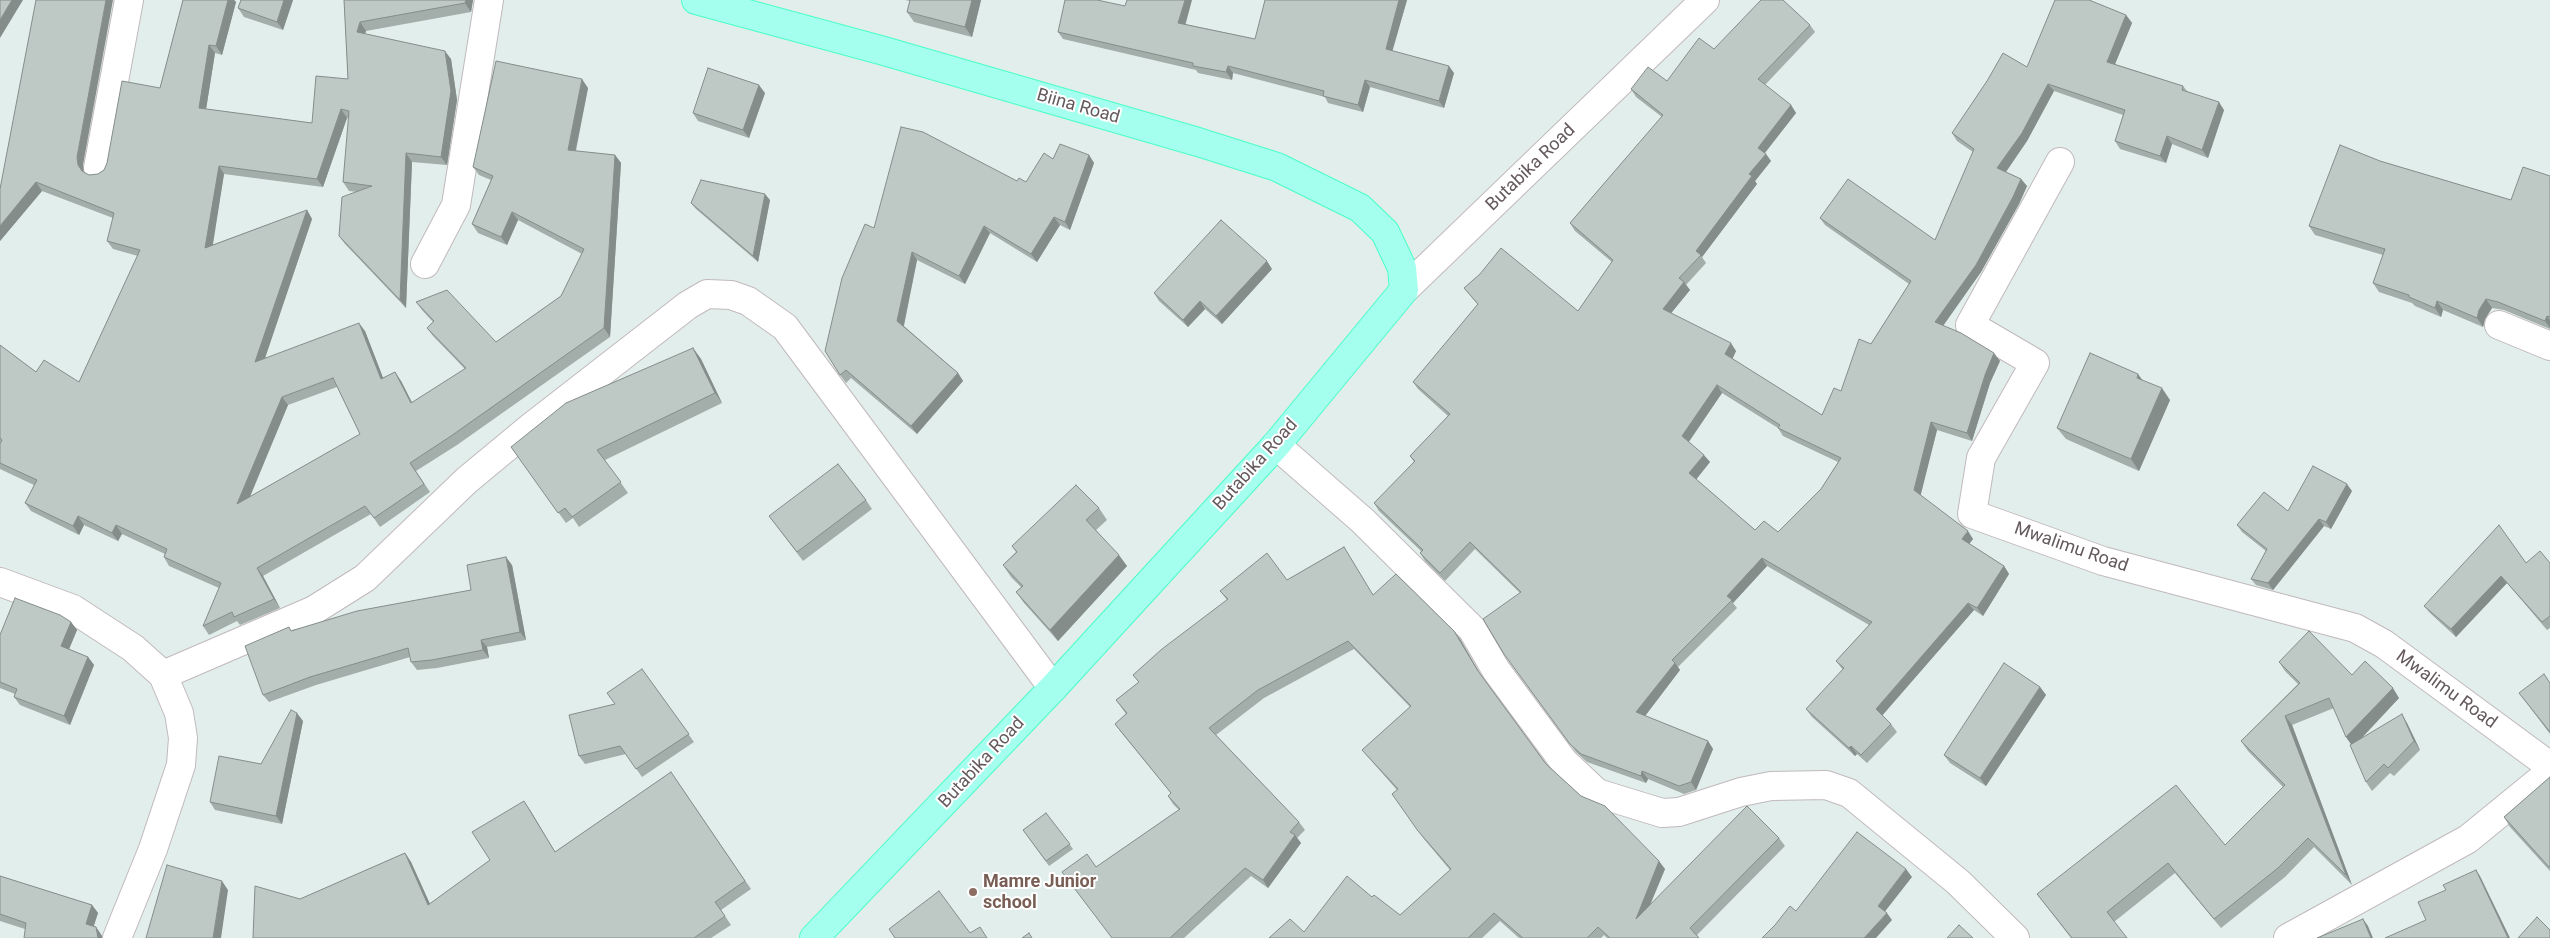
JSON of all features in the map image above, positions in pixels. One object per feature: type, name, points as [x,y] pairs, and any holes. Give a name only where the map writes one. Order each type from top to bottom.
[{"type":"main road","name":"Biina Road","points":[[696,0],[989,81],[1277,167],[1360,208],[1377,223],[1391,241],[1402,268],[1404,290]]},
{"type":"main road","name":"Butabika Road","points":[[814,938],[1052,688],[1276,445],[1404,290]]},
{"type":"street","points":[[98,168],[129,0]]},
{"type":"street","points":[[425,264],[456,205],[489,0]]},
{"type":"street","name":"Butabika Road","points":[[1404,290],[1705,0]]},
{"type":"street","name":"Mwalimu Road","points":[[2060,162],[1970,326],[2035,363],[1982,458],[1972,514],[2103,561],[2356,628],[2384,644],[2550,766]]},
{"type":"street","points":[[163,675],[314,610],[364,578],[468,480],[531,427],[688,305],[708,294],[731,295],[748,301],[785,327],[1052,688]]},
{"type":"street","points":[[2499,325],[2550,346]]},
{"type":"street","points":[[1276,445],[1363,521],[1472,629],[1496,670],[1559,754],[1597,793],[1662,813],[1678,812],[1741,792],[1771,786],[1826,785],[1849,793],[1958,882],[2014,938]]},
{"type":"street","points":[[0,582],[73,609],[132,648],[163,675],[179,713],[183,738],[181,765],[153,850],[116,938]]},
{"type":"street","points":[[2288,938],[2468,838],[2550,772]]},
{"type":"building","points":[[0,0],[12,0],[0,20]]},
{"type":"building","points":[[36,0],[106,0],[77,157],[78,165],[82,171],[89,175],[98,174],[104,170],[107,163],[122,81],[160,88],[183,0],[228,0],[216,46],[209,45],[199,108],[312,123],[316,76],[348,79],[344,0],[466,0],[465,3],[360,22],[357,32],[445,51],[451,91],[441,157],[406,153],[400,300],[339,236],[342,197],[372,186],[343,182],[349,111],[341,109],[317,179],[219,166],[205,248],[307,210],[255,362],[359,323],[381,379],[395,372],[411,403],[466,368],[427,328],[434,321],[416,302],[447,290],[496,342],[561,296],[584,249],[512,212],[501,237],[472,224],[493,176],[473,167],[496,61],[582,79],[568,150],[615,155],[604,328],[410,463],[424,484],[374,518],[365,506],[257,568],[274,599],[234,617],[232,612],[203,626],[221,583],[164,557],[167,549],[116,525],[112,533],[78,516],[73,526],[25,503],[37,480],[0,463],[0,444],[2,440],[0,438],[0,345],[36,372],[44,360],[79,382],[140,250],[107,241],[114,213],[36,182],[0,226],[0,189]],"holes":[[[333,378],[360,434],[237,504],[282,397]]]},
{"type":"building","points":[[241,0],[284,0],[277,22],[238,8]]},
{"type":"building","points":[[910,0],[972,0],[965,27],[907,12]]},
{"type":"building","points":[[1065,0],[1097,0],[1125,6],[1127,0],[1185,0],[1178,23],[1255,39],[1265,0],[1399,0],[1386,49],[1449,66],[1439,101],[1365,80],[1358,105],[1323,96],[1324,91],[1228,66],[1226,72],[1193,66],[1193,63],[1058,32]]},
{"type":"building","points":[[1761,0],[1783,0],[1810,25],[1758,79],[1791,105],[1758,148],[1766,154],[1749,174],[1752,176],[1696,251],[1701,255],[1679,278],[1684,282],[1663,309],[1731,343],[1725,354],[1822,415],[1834,388],[1841,391],[1859,339],[1871,344],[1911,281],[1820,218],[1848,179],[1935,240],[1974,149],[1952,133],[1987,81],[2003,53],[2027,67],[2055,0],[2089,0],[2126,15],[2107,62],[2183,86],[2182,90],[2219,102],[2202,150],[2167,136],[2160,156],[2115,141],[2125,110],[2048,84],[2022,133],[1997,168],[2021,179],[2013,197],[1976,265],[1935,322],[1961,333],[1994,353],[1967,433],[1931,422],[1914,490],[1968,531],[1962,539],[2004,566],[1977,608],[1968,603],[1876,709],[1891,724],[1861,755],[1851,746],[1849,748],[1806,709],[1844,668],[1836,661],[1872,622],[1762,558],[1727,596],[1732,600],[1672,660],[1675,663],[1636,712],[1708,741],[1691,782],[1679,786],[1642,771],[1641,776],[1581,754],[1570,744],[1504,654],[1483,619],[1521,592],[1470,542],[1440,573],[1420,553],[1423,550],[1374,503],[1415,461],[1410,456],[1450,414],[1413,382],[1478,304],[1464,288],[1480,274],[1501,248],[1578,311],[1613,260],[1570,223],[1663,115],[1631,89],[1648,67],[1667,81],[1699,38],[1714,49]],"holes":[[[1717,385],[1780,425],[1778,428],[1841,458],[1821,489],[1778,532],[1764,521],[1755,530],[1689,473],[1704,455],[1682,436]]]},
{"type":"building","points":[[708,68],[759,85],[743,130],[693,113]]},
{"type":"building","points":[[901,127],[923,132],[1017,181],[1019,178],[1026,182],[1044,153],[1053,159],[1060,144],[1089,155],[1065,222],[1054,217],[1031,254],[984,226],[959,276],[912,252],[897,321],[958,373],[911,426],[846,370],[840,375],[825,351],[842,278],[865,224],[874,228]]},
{"type":"building","points":[[2340,145],[2380,161],[2511,200],[2523,167],[2550,176],[2550,317],[2547,316],[2545,321],[2486,299],[2479,310],[2477,318],[2437,301],[2435,308],[2409,297],[2409,295],[2373,283],[2385,249],[2309,226]]},
{"type":"building","points":[[701,180],[765,194],[753,256],[691,203]]},
{"type":"building","points":[[1221,220],[1267,261],[1216,316],[1200,301],[1183,320],[1154,293]]},
{"type":"building","points":[[693,348],[715,393],[597,450],[621,482],[572,517],[565,508],[558,513],[511,447],[566,403]]},
{"type":"building","points":[[2090,353],[2138,374],[2137,378],[2162,388],[2131,459],[2057,428]]},
{"type":"building","points":[[838,464],[866,500],[797,552],[769,516]]},
{"type":"building","points":[[2313,466],[2347,484],[2326,522],[2319,519],[2268,583],[2251,579],[2267,549],[2237,525],[2264,492],[2288,511]]},
{"type":"building","points":[[1076,485],[1099,508],[1086,520],[1119,555],[1050,630],[1016,592],[1023,586],[1003,565],[1017,552],[1012,546]]},
{"type":"building","points":[[2499,525],[2526,563],[2540,551],[2550,563],[2550,616],[2542,622],[2501,576],[2451,629],[2424,606]]},
{"type":"building","points":[[1344,547],[1373,595],[1396,574],[1454,631],[1478,671],[1546,764],[1581,796],[1605,806],[1659,861],[1636,919],[1747,806],[1779,838],[1690,928],[1699,938],[1610,938],[1598,927],[1587,938],[1523,938],[1494,913],[1468,938],[1269,938],[1290,919],[1304,932],[1347,876],[1372,897],[1374,895],[1400,915],[1451,869],[1418,831],[1392,794],[1398,789],[1362,750],[1411,706],[1348,641],[1258,690],[1209,728],[1299,822],[1290,832],[1295,835],[1263,880],[1245,868],[1170,938],[1112,938],[1062,872],[1087,854],[1096,867],[1180,809],[1168,796],[1171,793],[1115,724],[1127,713],[1116,700],[1139,682],[1133,675],[1162,649],[1228,599],[1220,591],[1267,553],[1287,580]]},
{"type":"building","points":[[506,557],[520,632],[481,640],[483,650],[432,660],[411,662],[408,648],[310,677],[263,695],[245,646],[289,627],[291,631],[357,611],[471,590],[467,565]]},
{"type":"building","points":[[15,598],[60,615],[71,622],[61,646],[88,657],[64,716],[14,697],[17,689],[0,682],[0,635]]},
{"type":"building","points":[[2309,631],[2352,675],[2365,661],[2393,688],[2346,737],[2329,698],[2285,716],[2346,875],[2308,838],[2278,868],[2214,919],[2168,863],[2107,912],[2127,938],[2072,938],[2037,894],[2176,785],[2225,845],[2285,785],[2241,741],[2300,683],[2279,662]]},
{"type":"building","points":[[2004,663],[2040,687],[1980,778],[1944,755]]},
{"type":"building","points":[[642,669],[689,734],[636,769],[620,746],[579,756],[569,715],[615,704],[607,693]]},
{"type":"building","points":[[2544,674],[2550,683],[2550,732],[2519,693]]},
{"type":"building","points":[[291,710],[297,713],[276,816],[210,802],[219,756],[261,764]]},
{"type":"building","points":[[2402,714],[2414,741],[2388,768],[2384,764],[2366,782],[2350,745]]},
{"type":"building","points":[[671,772],[745,881],[715,902],[725,916],[694,938],[253,938],[255,886],[300,899],[405,853],[428,905],[490,860],[472,832],[524,801],[555,852]]},
{"type":"building","points":[[2550,777],[2550,866],[2549,867],[2504,817]]},
{"type":"building","points":[[1046,813],[1070,844],[1046,861],[1023,830]]},
{"type":"building","points":[[1857,832],[1906,869],[1878,906],[1887,913],[1864,938],[1762,938],[1790,906],[1796,911]]},
{"type":"building","points":[[167,865],[222,881],[213,938],[146,938]]},
{"type":"building","points":[[2476,870],[2508,938],[2385,938],[2426,920],[2418,902],[2446,890],[2443,885]]},
{"type":"building","points":[[0,876],[92,905],[86,924],[96,927],[98,938],[24,938],[26,923],[0,914]]},
{"type":"building","points":[[939,891],[970,933],[980,927],[987,938],[895,938],[889,929]]},
{"type":"building","points":[[2537,917],[2550,930],[2550,938],[2518,938]]},
{"type":"building","points":[[2363,919],[2371,938],[2317,938]]},
{"type":"building","points":[[1959,925],[1973,938],[1947,938]]},
{"type":"building","points":[[1029,933],[1032,938],[1022,938]]},
{"type":"place","name":"Mamre Junior school","points":[[973,892]]}]
